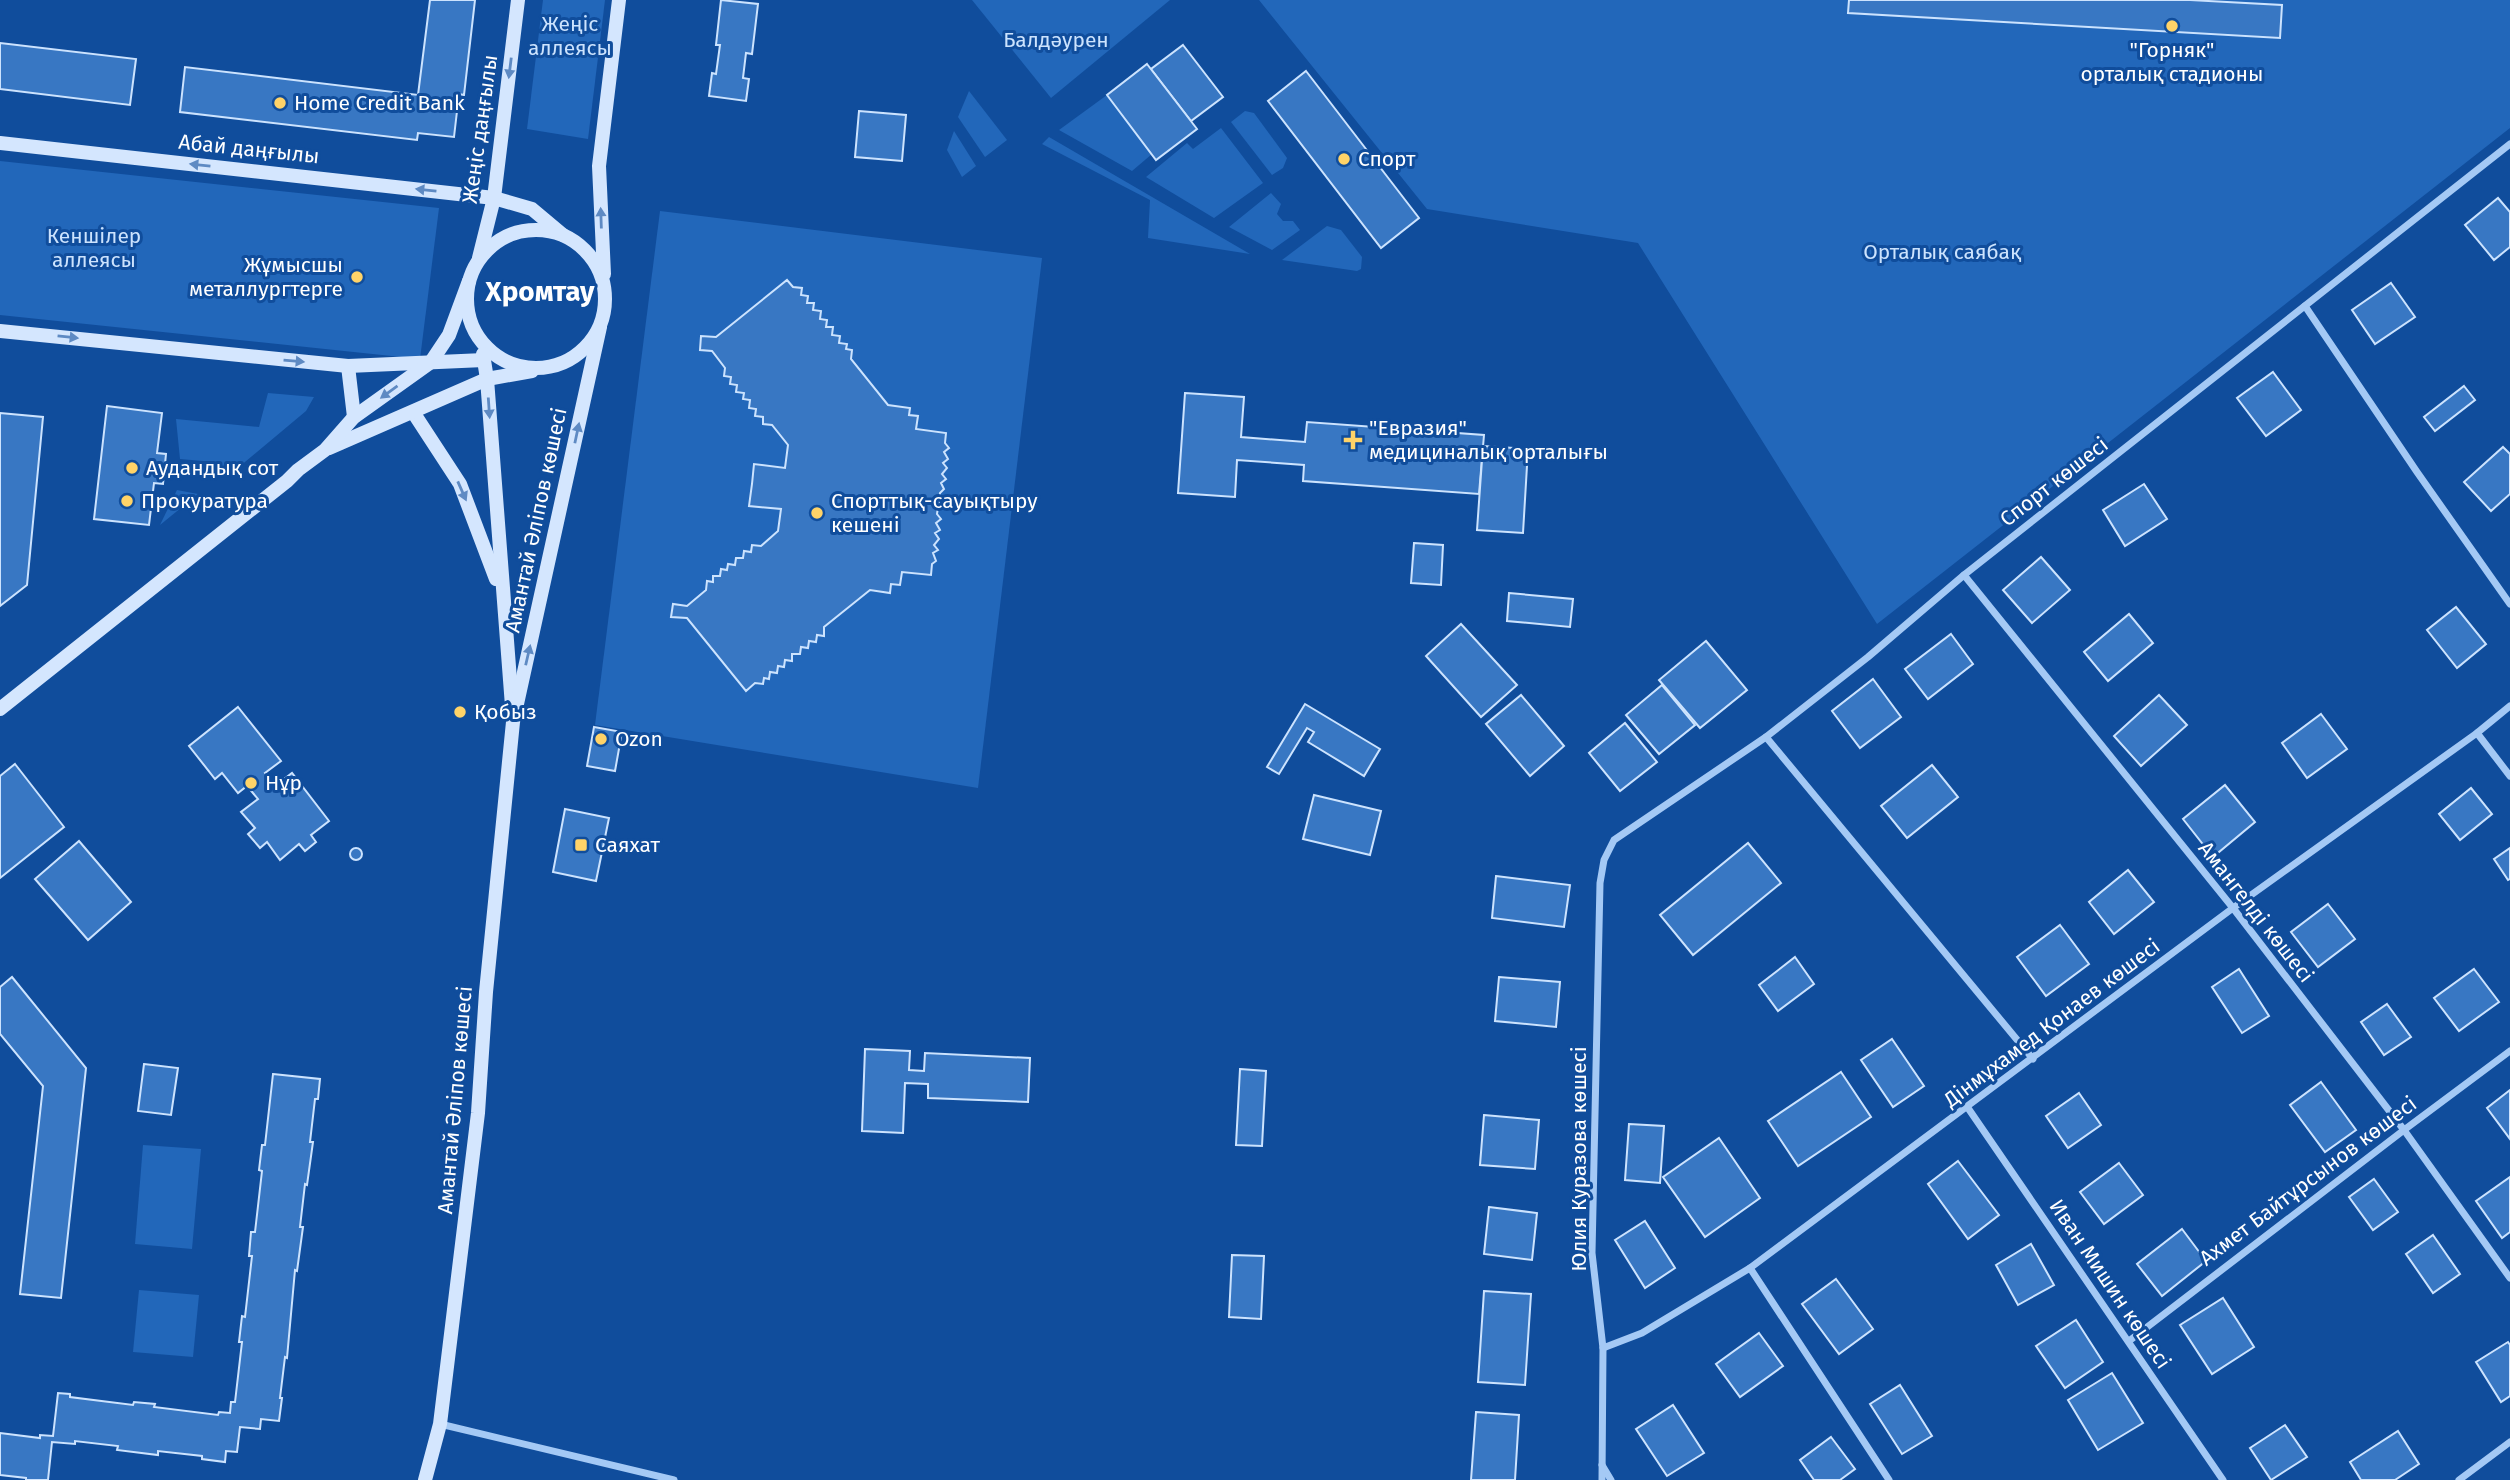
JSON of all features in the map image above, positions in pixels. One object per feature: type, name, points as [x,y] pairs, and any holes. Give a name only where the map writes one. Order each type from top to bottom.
[{"type":"main road","name":"Жеңіс даңғылы","points":[[478,262],[494,198],[519,0]]},
{"type":"main road","points":[[325,450],[487,379],[560,364],[589,345],[600,327],[605,307],[599,166],[620,0]]},
{"type":"main road","name":"Абай даңғылы","points":[[0,143],[494,198],[532,209],[563,235]]},
{"type":"main road","points":[[0,709],[325,450],[354,417],[431,362],[449,335],[478,262],[491,247],[507,236],[525,231],[544,230],[563,235],[582,247],[596,265],[604,286]]},
{"type":"main road","points":[[469,281],[467,302],[471,322],[480,340],[495,355],[510,363],[527,368],[544,368]]},
{"type":"main road","name":"Амантай Әліпов көшесі","points":[[425,1480],[440,1424],[478,1113],[486,992],[513,722],[600,327]]},
{"type":"main road","points":[[0,331],[348,366],[484,360]]},
{"type":"main road","name":"Амантай Әліпов көшесі","points":[[480,340],[487,379],[513,722]]},
{"type":"main road","points":[[348,366],[354,417]]},
{"type":"main road","points":[[413,412],[460,484],[502,593]]},
{"type":"street","name":"Спорт көшесі","points":[[1614,840],[1766,737],[1868,657],[1964,575],[2510,144]]},
{"type":"street","points":[[2305,306],[2510,604]]},
{"type":"street","name":"Амангелді көшесі","points":[[1964,575],[2233,908],[2404,1130],[2510,1278]]},
{"type":"street","name":"Дінмұхамед Қонаев көшесі","points":[[1603,1348],[1642,1333],[1750,1268],[2233,908],[2477,733],[2510,706]]},
{"type":"street","points":[[2477,733],[2510,776]]},
{"type":"street","points":[[1766,737],[2033,1059]]},
{"type":"street","name":"Юлия Куразова көшесі","points":[[1602,1480],[1603,1348],[1592,1253],[1600,883],[1604,860],[1614,840]]},
{"type":"street","name":"Ахмет Байтұрсынов көшесі","points":[[2129,1341],[2510,1051]]},
{"type":"street","name":"Иван Мишин көшесі","points":[[1968,1108],[2223,1480]]},
{"type":"street","points":[[1750,1268],[1889,1480]]},
{"type":"street","points":[[440,1424],[674,1480]]},
{"type":"street","points":[[2459,1480],[2510,1442]]},
{"type":"street","points":[[1602,1464],[1611,1480]]},
{"type":"green space","name":"Жеңіс аллеясы","points":[[543,0],[605,0],[588,139],[527,129]]},
{"type":"green space","name":"Балдәурен","points":[[972,0],[1170,0],[1051,98]]},
{"type":"green space","name":"Орталық саябақ","points":[[1259,0],[2510,0],[2510,128],[1877,624],[1638,243],[1427,209]]},
{"type":"green space","points":[[969,91],[1007,140],[985,157],[958,117]]},
{"type":"green space","points":[[1107,95],[1152,154],[1132,171],[1059,130]]},
{"type":"green space","points":[[1245,111],[1254,113],[1287,158],[1283,168],[1272,175],[1231,122]]},
{"type":"green space","points":[[1221,128],[1263,183],[1214,218],[1146,177],[1187,143],[1193,149]]},
{"type":"green space","points":[[954,131],[976,166],[962,177],[947,150]]},
{"type":"green space","points":[[1049,137],[1250,254],[1148,238],[1150,200],[1042,144]]},
{"type":"green space","name":"Кеншілер аллеясы","points":[[0,161],[439,208],[420,359],[0,315]]},
{"type":"green space","points":[[1271,193],[1281,204],[1277,214],[1283,221],[1293,221],[1300,230],[1272,250],[1229,227]]},
{"type":"green space","name":"Спорттық-сауықтыру кешені","points":[[660,211],[1042,258],[978,788],[595,725]]},
{"type":"green space","points":[[1327,226],[1341,230],[1362,257],[1361,269],[1357,271],[1282,260]]},
{"type":"green space","points":[[268,393],[314,397],[306,411],[227,477],[214,462],[180,459],[176,419],[259,427]]},
{"type":"green space","points":[[177,490],[198,494],[160,525]]},
{"type":"green space","points":[[143,1145],[201,1149],[192,1249],[135,1244]]},
{"type":"green space","points":[[139,1290],[199,1295],[193,1357],[133,1352]]},
{"type":"building","points":[[430,0],[475,0],[464,95],[459,94],[454,137],[418,133],[417,140],[180,112],[185,67],[418,95]]},
{"type":"building","points":[[721,0],[758,4],[752,54],[746,53],[743,78],[749,79],[746,101],[709,96],[712,73],[716,74],[720,45],[716,45]]},
{"type":"building","name":"\"Горняк\" орталық стадионы","points":[[1849,0],[2190,0],[2282,5],[2280,38],[1848,13]]},
{"type":"building","points":[[0,43],[136,59],[130,105],[0,89]]},
{"type":"building","points":[[1183,45],[1223,97],[1191,121],[1151,69]]},
{"type":"building","name":"Балдәурен","points":[[1147,64],[1197,129],[1156,160],[1107,95]]},
{"type":"building","name":"Спорт","points":[[1306,71],[1419,218],[1381,248],[1268,101]]},
{"type":"building","points":[[859,111],[906,115],[902,161],[855,157]]},
{"type":"building","points":[[2498,198],[2510,212],[2510,247],[2494,260],[2465,225]]},
{"type":"building","points":[[787,280],[793,287],[802,288],[801,295],[808,296],[807,303],[814,303],[813,310],[821,311],[820,319],[827,320],[826,327],[833,327],[832,335],[840,336],[839,343],[847,344],[846,349],[852,350],[851,359],[888,405],[910,408],[909,415],[918,416],[916,429],[946,433],[945,443],[949,448],[944,452],[948,459],[943,463],[947,468],[942,474],[946,479],[941,483],[944,489],[940,493],[937,514],[941,519],[936,523],[940,530],[935,533],[939,539],[934,545],[938,550],[933,553],[936,561],[932,564],[931,575],[902,572],[900,585],[891,584],[890,593],[870,590],[824,627],[824,636],[817,635],[816,642],[809,641],[808,648],[801,647],[800,654],[792,654],[792,661],[785,660],[784,667],[778,666],[777,673],[770,672],[769,679],[764,678],[763,684],[755,683],[746,691],[687,618],[671,617],[673,604],[687,606],[706,590],[707,581],[713,582],[713,576],[720,576],[721,569],[727,570],[728,564],[735,565],[736,558],[743,558],[744,551],[751,552],[752,545],[761,546],[778,531],[781,509],[749,506],[754,464],[785,468],[788,445],[772,425],[763,424],[763,417],[755,416],[756,409],[749,408],[750,400],[743,399],[744,393],[736,392],[737,385],[730,384],[731,377],[724,376],[725,368],[712,351],[700,350],[701,336],[716,337]]},
{"type":"building","points":[[2391,283],[2415,317],[2375,344],[2352,310]]},
{"type":"building","points":[[2273,372],[2301,410],[2266,436],[2237,398]]},
{"type":"building","points":[[2464,386],[2475,400],[2435,431],[2424,417]]},
{"type":"building","points":[[1185,393],[1244,397],[1241,437],[1305,442],[1307,422],[1484,435],[1479,494],[1303,481],[1304,465],[1237,460],[1235,497],[1178,493]]},
{"type":"building","name":"Аудандық сот","points":[[107,406],[162,413],[157,453],[166,454],[163,484],[154,483],[149,525],[94,519]]},
{"type":"building","points":[[0,413],[43,417],[27,585],[0,606]]},
{"type":"building","points":[[1483,446],[1528,449],[1523,533],[1477,530]]},
{"type":"building","points":[[2503,447],[2510,454],[2510,494],[2491,511],[2464,482]]},
{"type":"building","points":[[2144,484],[2167,519],[2125,546],[2103,510]]},
{"type":"building","points":[[1414,543],[1443,545],[1441,585],[1411,583]]},
{"type":"building","points":[[2041,557],[2070,590],[2032,623],[2003,590]]},
{"type":"building","points":[[1509,593],[1573,599],[1570,627],[1507,621]]},
{"type":"building","points":[[2456,607],[2486,644],[2457,668],[2427,630]]},
{"type":"building","points":[[2129,614],[2153,643],[2108,681],[2084,652]]},
{"type":"building","points":[[1461,624],[1517,685],[1481,717],[1426,656]]},
{"type":"building","points":[[1951,634],[1973,664],[1928,699],[1905,669]]},
{"type":"building","points":[[1706,641],[1747,690],[1700,728],[1659,680]]},
{"type":"building","points":[[1873,679],[1901,717],[1860,748],[1832,711]]},
{"type":"building","points":[[1662,685],[1695,725],[1659,754],[1626,715]]},
{"type":"building","points":[[1521,695],[1564,746],[1530,776],[1486,724]]},
{"type":"building","points":[[2159,695],[2187,725],[2141,766],[2114,736]]},
{"type":"building","points":[[1305,704],[1380,749],[1364,776],[1308,742],[1314,732],[1307,728],[1279,774],[1267,767]]},
{"type":"building","name":"Нұр","points":[[238,707],[281,761],[265,773],[275,786],[292,773],[329,821],[311,835],[316,842],[305,851],[299,844],[280,860],[267,842],[260,848],[248,834],[255,828],[241,812],[258,799],[247,786],[238,793],[222,773],[215,779],[189,746]]},
{"type":"building","points":[[2321,714],[2347,749],[2307,778],[2282,743]]},
{"type":"building","points":[[1625,723],[1657,762],[1620,791],[1589,753]]},
{"type":"building","points":[[594,727],[622,732],[615,771],[587,766]]},
{"type":"building","points":[[15,764],[64,827],[0,878],[0,776]]},
{"type":"building","points":[[1932,765],[1958,797],[1907,838],[1881,806]]},
{"type":"building","points":[[2225,785],[2255,822],[2213,857],[2183,819]]},
{"type":"building","points":[[2471,788],[2492,814],[2460,840],[2439,814]]},
{"type":"building","points":[[1314,795],[1381,811],[1370,855],[1303,839]]},
{"type":"building","name":"Саяхат","points":[[565,809],[609,818],[596,881],[553,872]]},
{"type":"building","points":[[79,841],[131,902],[88,940],[35,879]]},
{"type":"building","points":[[1748,843],[1781,883],[1693,955],[1660,915]]},
{"type":"building","points":[[356,848],[362,854],[356,860],[350,854]]},
{"type":"building","points":[[2510,848],[2510,879],[2508,880],[2494,859]]},
{"type":"building","points":[[2128,870],[2154,902],[2114,934],[2089,902]]},
{"type":"building","points":[[1496,876],[1570,885],[1564,927],[1492,918]]},
{"type":"building","points":[[2328,904],[2355,939],[2318,967],[2291,932]]},
{"type":"building","points":[[2060,925],[2089,964],[2046,996],[2017,957]]},
{"type":"building","points":[[1795,957],[1814,984],[1778,1011],[1759,985]]},
{"type":"building","points":[[2239,969],[2269,1016],[2242,1033],[2212,987]]},
{"type":"building","points":[[2474,969],[2499,1002],[2459,1031],[2434,998]]},
{"type":"building","points":[[12,977],[86,1068],[61,1298],[20,1294],[43,1086],[0,1034],[0,987]]},
{"type":"building","points":[[1499,977],[1560,982],[1556,1027],[1495,1021]]},
{"type":"building","points":[[2387,1004],[2411,1037],[2384,1055],[2361,1022]]},
{"type":"building","points":[[1892,1039],[1924,1086],[1893,1107],[1861,1060]]},
{"type":"building","points":[[865,1049],[910,1051],[909,1070],[924,1071],[925,1053],[1030,1058],[1028,1102],[928,1098],[928,1084],[905,1083],[903,1133],[862,1131]]},
{"type":"building","points":[[144,1064],[178,1068],[171,1115],[138,1111]]},
{"type":"building","points":[[1240,1069],[1266,1071],[1262,1146],[1236,1145]]},
{"type":"building","points":[[1841,1072],[1871,1117],[1798,1166],[1768,1121]]},
{"type":"building","points":[[273,1074],[320,1079],[318,1099],[315,1099],[310,1142],[313,1142],[307,1185],[305,1184],[300,1227],[303,1227],[297,1271],[295,1270],[279,1421],[261,1419],[260,1429],[240,1427],[237,1452],[226,1451],[225,1462],[202,1459],[202,1456],[158,1451],[158,1455],[117,1450],[118,1446],[75,1441],[75,1444],[52,1442],[48,1480],[26,1480],[0,1475],[0,1433],[40,1438],[40,1435],[53,1436],[58,1393],[70,1394],[70,1397],[133,1405],[134,1402],[155,1404],[154,1407],[218,1415],[219,1412],[230,1413],[231,1402],[235,1402],[242,1342],[239,1342],[242,1316],[245,1317],[252,1256],[249,1256],[251,1232],[255,1232],[262,1171],[259,1170],[262,1145],[265,1145]]},
{"type":"building","points":[[2321,1082],[2356,1130],[2325,1152],[2290,1105]]},
{"type":"building","points":[[2510,1090],[2510,1139],[2487,1108]]},
{"type":"building","points":[[2079,1093],[2101,1125],[2068,1148],[2046,1116]]},
{"type":"building","points":[[1484,1115],[1539,1120],[1535,1169],[1480,1165]]},
{"type":"building","points":[[1629,1124],[1664,1126],[1660,1183],[1625,1180]]},
{"type":"building","points":[[1719,1138],[1760,1198],[1705,1237],[1663,1177]]},
{"type":"building","points":[[1958,1161],[1999,1215],[1968,1239],[1928,1184]]},
{"type":"building","points":[[2119,1163],[2143,1195],[2104,1224],[2080,1192]]},
{"type":"building","points":[[2510,1177],[2510,1232],[2502,1238],[2476,1201]]},
{"type":"building","points":[[2374,1179],[2398,1212],[2373,1230],[2349,1197]]},
{"type":"building","points":[[1489,1207],[1537,1213],[1532,1260],[1484,1254]]},
{"type":"building","points":[[1645,1221],[1675,1268],[1645,1288],[1615,1240]]},
{"type":"building","points":[[2182,1229],[2206,1261],[2162,1296],[2137,1264]]},
{"type":"building","points":[[2433,1235],[2460,1274],[2433,1293],[2406,1254]]},
{"type":"building","points":[[2031,1244],[2054,1285],[2018,1305],[1996,1265]]},
{"type":"building","points":[[1232,1255],[1264,1256],[1261,1319],[1229,1317]]},
{"type":"building","points":[[1836,1279],[1873,1329],[1839,1354],[1802,1304]]},
{"type":"building","points":[[1484,1291],[1531,1294],[1525,1385],[1478,1382]]},
{"type":"building","points":[[2223,1298],[2254,1347],[2212,1374],[2180,1325]]},
{"type":"building","points":[[2076,1320],[2103,1362],[2065,1388],[2036,1346]]},
{"type":"building","points":[[1759,1333],[1783,1366],[1740,1397],[1716,1364]]},
{"type":"building","points":[[2508,1342],[2510,1396],[2501,1402],[2476,1362]]},
{"type":"building","points":[[2112,1373],[2143,1423],[2098,1450],[2068,1400]]},
{"type":"building","points":[[1900,1385],[1932,1436],[1902,1454],[1870,1404]]},
{"type":"building","points":[[1673,1405],[1704,1453],[1667,1476],[1636,1429]]},
{"type":"building","points":[[1476,1412],[1519,1415],[1515,1480],[1471,1480]]},
{"type":"building","points":[[2285,1425],[2307,1457],[2271,1480],[2250,1448]]},
{"type":"building","points":[[2398,1431],[2419,1464],[2395,1480],[2361,1480],[2350,1462]]},
{"type":"building","points":[[1831,1437],[1855,1469],[1840,1480],[1814,1480],[1800,1460]]},
{"type":"place","name":"\"Горняк\" орталық стадионы","points":[[2172,26]]},
{"type":"place","name":"Home Credit Bank","points":[[280,103]]},
{"type":"place","name":"Спорт","points":[[1344,159]]},
{"type":"place","name":"Жұмысшы металлургтерге","points":[[357,277]]},
{"type":"place","name":"\"Евразия\" медициналық орталығы","points":[[1353,440]]},
{"type":"place","name":"Аудандық сот","points":[[132,468]]},
{"type":"place","name":"Прокуратура","points":[[127,501]]},
{"type":"place","name":"Спорттық-сауықтыру кешені","points":[[817,513]]},
{"type":"place","name":"Қобыз","points":[[460,712]]},
{"type":"place","name":"Ozon","points":[[601,739]]},
{"type":"place","name":"Нұр","points":[[251,783]]},
{"type":"place","name":"Саяхат","points":[[581,845]]},
{"type":"district","name":"Хромтау","points":[[540,291]]}]
